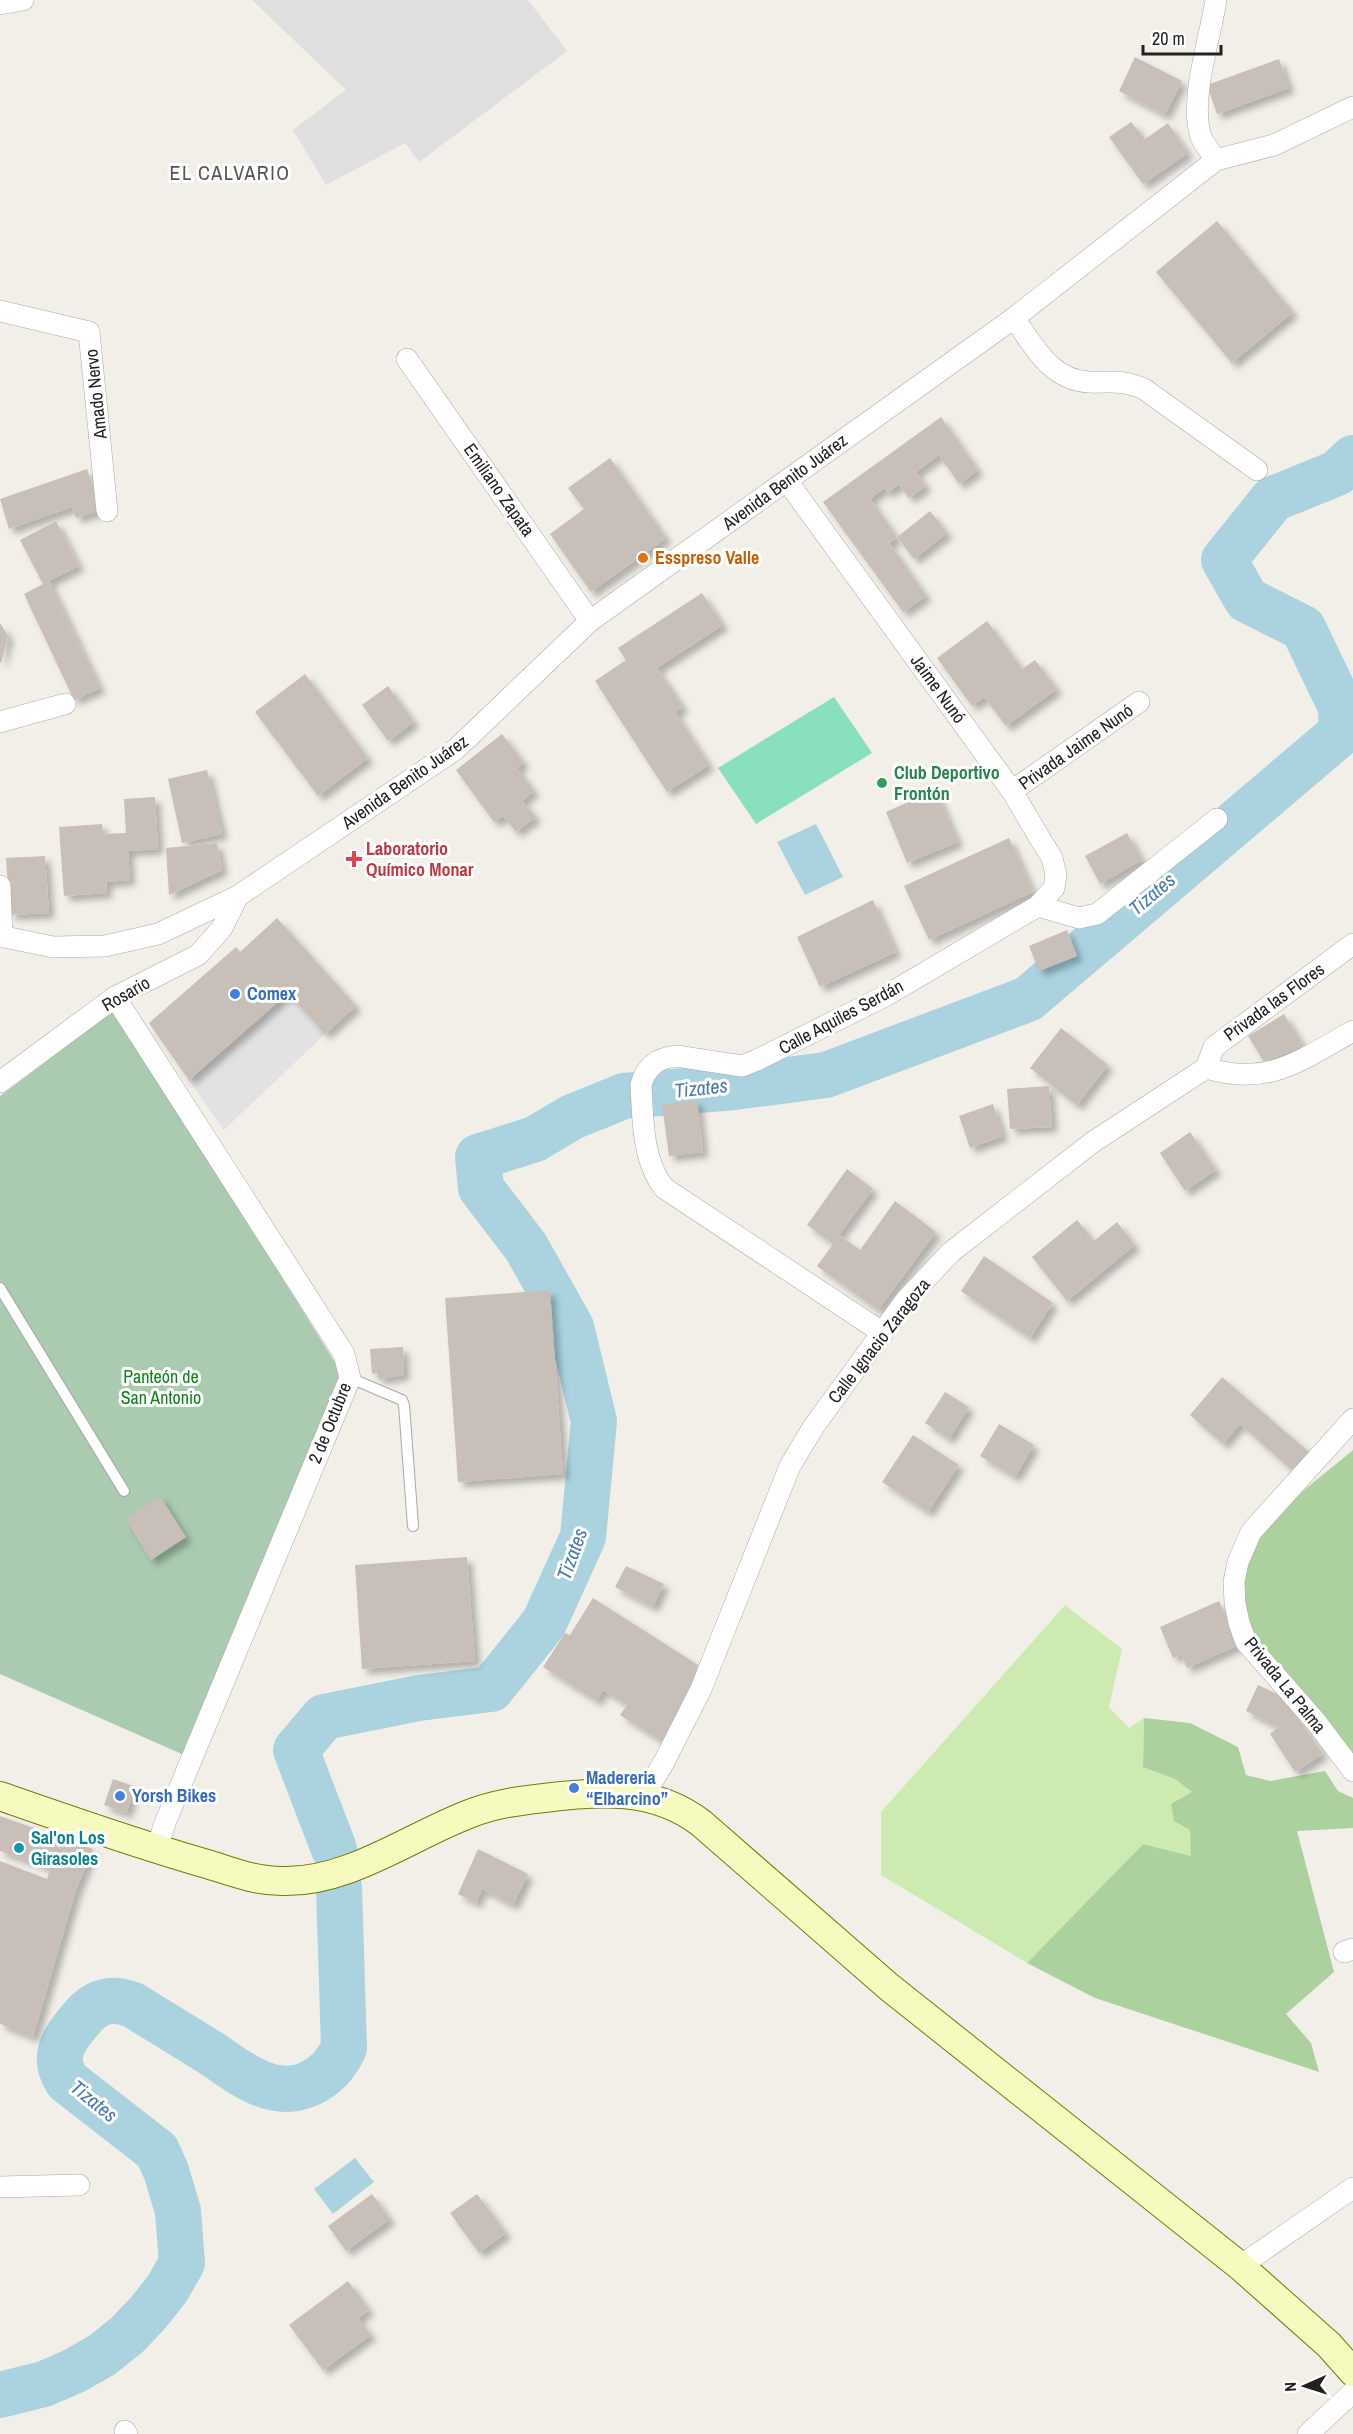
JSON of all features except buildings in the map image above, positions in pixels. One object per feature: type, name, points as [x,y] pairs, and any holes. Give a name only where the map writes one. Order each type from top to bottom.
[{"type":"main road","points":[[0,1796],[156,1851],[258,1880],[311,1880],[339,1873],[488,1807],[516,1800],[594,1792],[663,1801],[701,1823],[889,1987],[1341,2348],[1353,2372]]},
{"type":"street","points":[[0,4],[23,0]]},
{"type":"street","points":[[1216,0],[1198,92],[1197,117],[1202,139],[1216,160]]},
{"type":"street","name":"Avenida Benito Juárez","points":[[1,937],[53,947],[80,948],[114,945],[158,934],[238,896],[456,749],[590,621],[1014,318],[1216,160],[1274,145],[1353,107]]},
{"type":"street","name":"Amado Nervo","points":[[0,311],[89,332],[107,511]]},
{"type":"street","points":[[1014,318],[1046,364],[1080,381],[1126,382],[1144,389],[1257,470]]},
{"type":"street","name":"Emiliano Zapata","points":[[408,358],[590,621]]},
{"type":"street","name":"Jaime Nunó","points":[[787,481],[1012,791],[1052,858],[1056,875],[1054,888],[1038,906]]},
{"type":"street","name":"Privada Jaime Nunó","points":[[1012,791],[1139,702]]},
{"type":"street","points":[[0,722],[65,704]]},
{"type":"street","points":[[1038,906],[1079,918],[1097,914],[1217,819]]},
{"type":"street","points":[[0,886],[1,937]]},
{"type":"street","name":"Rosario","points":[[0,1082],[115,997],[198,955],[222,928],[238,896]]},
{"type":"street","name":"Calle Aquiles Serdán","points":[[884,1333],[664,1188],[651,1168],[643,1115],[642,1085],[647,1070],[660,1060],[676,1056],[742,1066],[757,1060],[887,995],[1038,906]]},
{"type":"street","name":"Privada las Flores","points":[[1206,1068],[1214,1047],[1353,944]]},
{"type":"street","name":"2 de Octubre","points":[[115,997],[344,1354],[350,1378],[165,1823],[156,1851]]},
{"type":"street","points":[[1206,1068],[1240,1075],[1272,1072],[1289,1067],[1353,1030]]},
{"type":"street","name":"Calle Ignacio Zaragoza","points":[[643,1797],[669,1754],[700,1689],[790,1466],[814,1426],[906,1300],[951,1252],[1093,1142],[1206,1068]]},
{"type":"street","name":"Privada La Palma","points":[[1353,1419],[1256,1525],[1244,1546],[1234,1582],[1239,1623],[1246,1642],[1317,1723],[1353,1771]]},
{"type":"street","points":[[0,2187],[79,2185]]},
{"type":"street","points":[[1240,2266],[1353,2188]]},
{"type":"street","points":[[1308,2434],[1353,2392]]},
{"type":"lane","points":[[0,1287],[124,1491]]},
{"type":"lane","points":[[350,1378],[402,1400],[413,1526]]},
{"type":"shaded area","points":[[252,0],[528,0],[567,51],[419,162],[405,143],[326,185],[293,130],[346,90]]},
{"type":"shaded area","points":[[288,993],[325,1034],[224,1130],[189,1080]]},
{"type":"green space","points":[[834,697],[872,753],[756,824],[718,768]]},
{"type":"green space","name":"Panteón de San Antonio","points":[[115,1010],[341,1372],[184,1755],[0,1674],[0,1096]]},
{"type":"green space","points":[[1353,1450],[1353,1761],[1253,1638],[1245,1604],[1244,1581],[1253,1547],[1262,1533],[1298,1495]]},
{"type":"green space","points":[[1065,1605],[1122,1649],[1109,1707],[1129,1728],[1144,1718],[1143,1767],[1175,1779],[1192,1792],[1191,1856],[1143,1844],[1027,1963],[881,1875],[881,1812]]},
{"type":"green space","points":[[1144,1718],[1190,1723],[1238,1747],[1246,1775],[1270,1781],[1325,1771],[1338,1791],[1353,1798],[1353,1828],[1297,1831],[1334,1972],[1286,2014],[1311,2043],[1319,2072],[1095,1998],[1027,1963],[1143,1844],[1191,1856],[1190,1830],[1174,1821],[1171,1804],[1192,1792],[1175,1779],[1143,1767]]},
{"type":"water","points":[[816,824],[843,877],[805,895],[777,842]]},
{"type":"water","points":[[355,2158],[374,2182],[333,2214],[314,2189]]},
{"type":"waterway","name":"Tizates","points":[[334,1849],[296,1750],[324,1717],[419,1698],[491,1689],[544,1623],[583,1537],[594,1421],[571,1327],[526,1247],[481,1188],[478,1157],[535,1139],[572,1117],[624,1096],[735,1087],[826,1075],[1028,999],[1342,732],[1341,707],[1303,628],[1247,600],[1224,560],[1273,499],[1337,473],[1353,458]]},
{"type":"waterway","name":"Tizates","points":[[0,2395],[44,2384],[102,2355],[127,2335],[148,2313],[167,2289],[182,2263],[178,2211],[166,2171],[157,2151],[67,2081],[60,2066],[61,2052],[66,2038],[92,2008],[100,2003],[119,2001],[133,2005],[242,2074],[262,2084],[287,2089],[299,2087],[321,2077],[338,2059],[344,2048],[339,1887]]},
{"type":"place","name":"Esspreso Valle","points":[[643,558]]},
{"type":"place","name":"Club Deportivo Frontón","points":[[882,783]]},
{"type":"place","name":"Laboratorio Químico Monar","points":[[354,859]]},
{"type":"place","name":"Comex","points":[[235,994]]},
{"type":"place","name":"Madereria “Elbarcino”","points":[[574,1788]]},
{"type":"place","name":"Yorsh Bikes","points":[[120,1796]]},
{"type":"place","name":"Sal'on Los Girasoles","points":[[19,1848]]},
{"type":"district","name":"EL CALVARIO","points":[[230,173]]}]
